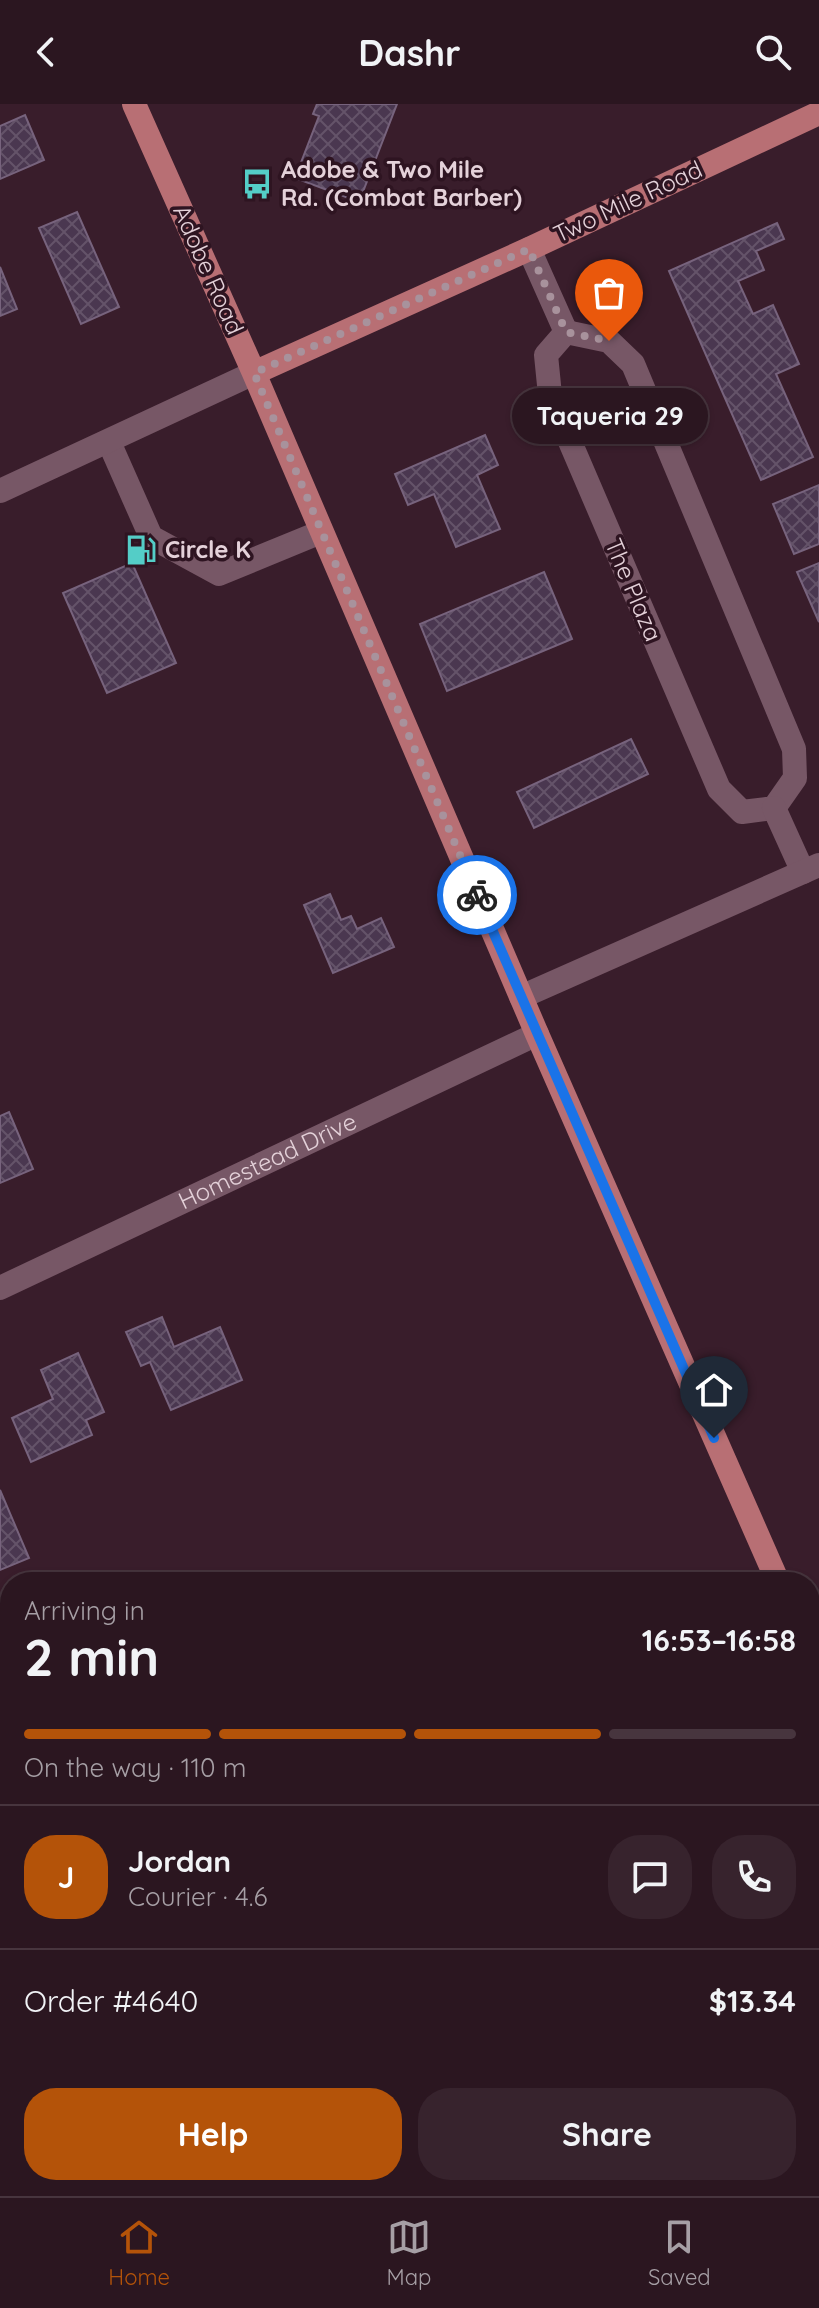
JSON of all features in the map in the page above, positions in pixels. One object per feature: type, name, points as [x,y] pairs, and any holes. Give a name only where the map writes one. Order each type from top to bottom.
[{"type":"main road","name":"Adobe Road","points":[[134,104],[254,373],[537,1034],[774,1572]]},
{"type":"main road","name":"Two Mile Road","points":[[254,373],[529,249],[810,111]]},
{"type":"street","points":[[521,997],[811,869],[774,808],[795,778],[794,749],[633,364],[609,341],[566,332],[529,249]]},
{"type":"street","name":"The Plaza","points":[[566,332],[546,355],[550,395],[719,789],[742,812],[774,808]]},
{"type":"street","name":"Two Mile Road","points":[[0,491],[254,373]]},
{"type":"street","points":[[109,442],[151,537],[219,574],[321,532]]},
{"type":"street","name":"Homestead Drive","points":[[0,1288],[537,1034]]},
{"type":"building","points":[[317,104],[397,104],[359,202],[295,178],[319,116],[313,114]]},
{"type":"building","points":[[25,115],[44,160],[0,179],[0,126]]},
{"type":"building","points":[[77,212],[119,307],[81,324],[39,228]]},
{"type":"building","points":[[777,223],[784,239],[756,251],[764,270],[738,281],[753,314],[773,305],[799,364],[776,374],[813,457],[761,480],[669,271]]},
{"type":"building","points":[[0,267],[17,309],[0,316]]},
{"type":"building","points":[[485,435],[498,465],[477,475],[500,529],[456,547],[434,494],[408,505],[395,474]]},
{"type":"building","points":[[819,485],[819,544],[794,554],[773,504]]},
{"type":"building","points":[[132,563],[176,663],[107,693],[63,593]]},
{"type":"building","points":[[819,563],[819,622],[797,572]]},
{"type":"building","points":[[544,572],[572,639],[447,691],[420,624]]},
{"type":"building","points":[[631,739],[648,774],[534,828],[517,792]]},
{"type":"building","points":[[330,894],[341,920],[351,916],[357,929],[381,918],[394,947],[333,973],[304,905]]},
{"type":"building","points":[[9,1112],[33,1169],[0,1183],[0,1116]]},
{"type":"building","points":[[162,1317],[174,1347],[220,1327],[242,1380],[171,1410],[150,1362],[141,1366],[126,1332]]},
{"type":"building","points":[[78,1353],[104,1412],[86,1420],[92,1435],[31,1462],[12,1418],[53,1399],[41,1370]]},
{"type":"building","points":[[0,1490],[29,1558],[0,1570]]},
{"type":"way so far","points":[[477,895],[254,373],[529,249],[566,332],[609,341]]},
{"type":"place","name":"Adobe & Two Mile Rd. (Combat Barber)","points":[[257,184]]},
{"type":"place","name":"Taqueria 29","points":[[609,341]]},
{"type":"place","name":"Circle K","points":[[141,550]]},
{"type":"route","points":[[477,895],[714,1438]]}]
